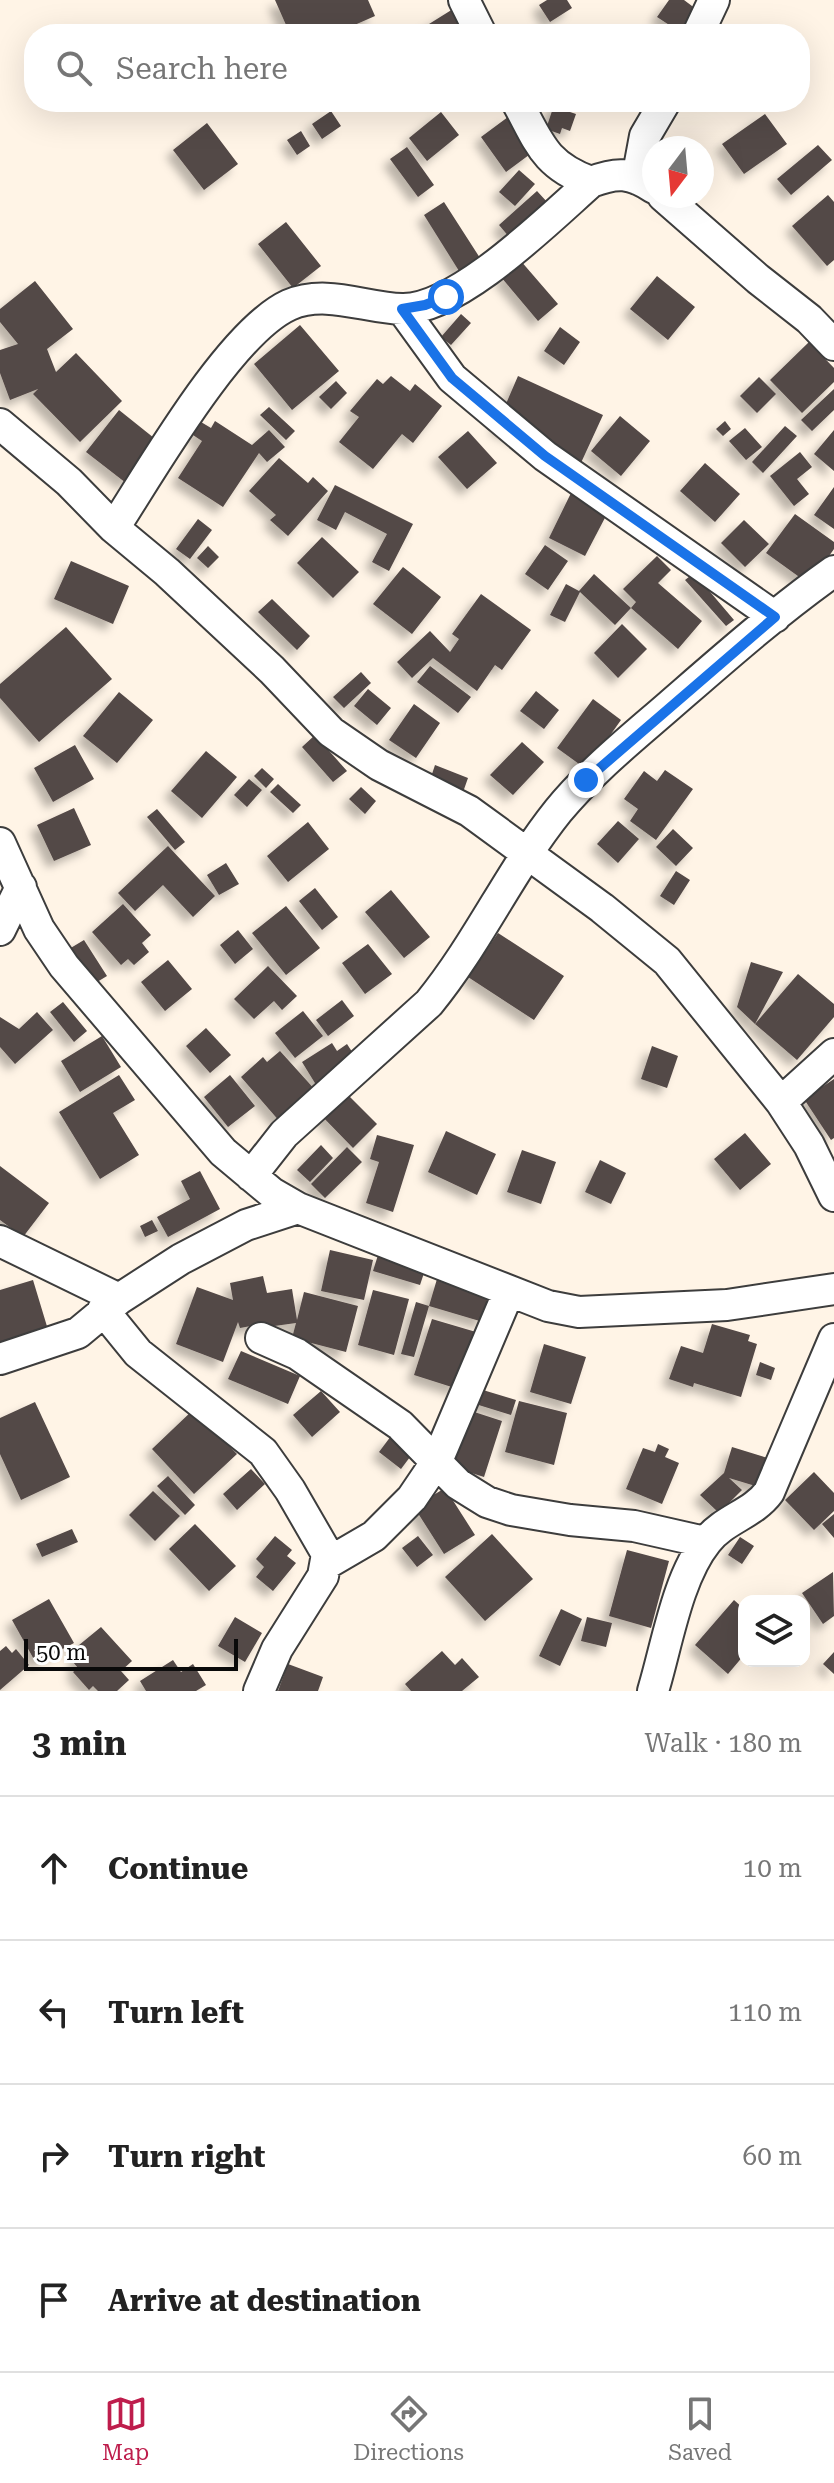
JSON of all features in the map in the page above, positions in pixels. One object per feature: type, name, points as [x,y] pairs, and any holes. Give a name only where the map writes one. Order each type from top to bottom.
[{"type":"street","points":[[703,24],[714,0]]},
{"type":"street","points":[[523,112],[552,162],[572,175],[591,182]]},
{"type":"street","points":[[645,136],[659,112]]},
{"type":"street","points":[[114,528],[197,401],[242,341],[273,315],[290,304],[319,299],[350,300],[402,309],[425,305],[470,283],[591,182],[611,174],[642,182]]},
{"type":"street","points":[[677,208],[809,319],[834,345]]},
{"type":"street","points":[[402,309],[452,378],[545,456],[775,617]]},
{"type":"street","points":[[0,424],[167,572],[272,670],[331,732],[399,777],[469,811],[602,908],[667,961],[781,1102],[809,1145],[834,1196]]},
{"type":"street","points":[[251,1176],[284,1134],[429,1003],[449,979],[526,854],[586,780],[775,617],[834,571]]},
{"type":"street","points":[[0,843],[39,929],[64,966],[223,1152],[272,1193],[298,1208],[548,1306],[579,1312],[727,1305],[834,1289]]},
{"type":"street","points":[[0,930],[21,887]]},
{"type":"street","points":[[781,1102],[834,1054]]},
{"type":"street","points":[[0,1359],[78,1333],[111,1304],[181,1259],[246,1225],[298,1208]]},
{"type":"street","points":[[0,1241],[111,1304],[138,1353],[263,1452],[321,1542],[327,1554],[323,1576],[277,1649],[259,1691]]},
{"type":"street","points":[[326,1564],[374,1536],[412,1498],[437,1461],[509,1291]]},
{"type":"street","points":[[261,1338],[297,1354],[400,1425],[458,1484],[487,1502],[511,1510],[634,1526],[705,1542]]},
{"type":"street","points":[[653,1691],[684,1583],[705,1542],[759,1505],[769,1492],[834,1339]]},
{"type":"building","points":[[275,0],[368,0],[375,16],[357,24],[286,24]]},
{"type":"building","points":[[547,0],[567,0],[572,8],[550,22],[539,5]]},
{"type":"building","points":[[669,0],[684,0],[696,9],[686,24],[668,24],[657,17]]},
{"type":"building","points":[[453,9],[462,24],[429,24]]},
{"type":"building","points":[[332,112],[341,126],[322,139],[312,124]]},
{"type":"building","points":[[441,112],[459,135],[427,161],[409,138]]},
{"type":"building","points":[[552,112],[576,114],[570,131],[562,128],[560,134],[546,129]]},
{"type":"building","points":[[765,114],[787,144],[744,174],[722,144]]},
{"type":"building","points":[[508,117],[533,152],[506,172],[481,137]]},
{"type":"building","points":[[207,123],[238,164],[204,190],[173,150]]},
{"type":"building","points":[[301,131],[310,146],[297,155],[287,140]]},
{"type":"building","points":[[818,145],[832,160],[791,195],[777,179]]},
{"type":"building","points":[[407,147],[434,185],[418,197],[390,159]]},
{"type":"building","points":[[519,170],[535,184],[515,206],[499,192]]},
{"type":"building","points":[[537,191],[548,203],[510,238],[499,225]]},
{"type":"building","points":[[828,195],[834,202],[834,260],[827,266],[792,226]]},
{"type":"building","points":[[444,202],[480,258],[459,271],[424,215]]},
{"type":"building","points":[[286,222],[321,266],[293,288],[258,244]]},
{"type":"building","points":[[520,260],[558,304],[538,321],[501,277]]},
{"type":"building","points":[[657,276],[695,307],[668,340],[630,309]]},
{"type":"building","points":[[35,281],[73,329],[47,349],[56,372],[76,353],[122,401],[80,442],[33,394],[38,389],[10,400],[0,373],[0,350],[18,344],[0,322],[0,309]]},
{"type":"building","points":[[461,314],[471,323],[451,345],[441,337]]},
{"type":"building","points":[[300,325],[339,371],[292,410],[254,364]]},
{"type":"building","points":[[560,327],[580,342],[564,365],[544,351]]},
{"type":"building","points":[[809,342],[834,368],[834,382],[802,413],[770,380]]},
{"type":"building","points":[[391,376],[410,391],[415,384],[442,406],[413,443],[402,434],[373,469],[339,442],[359,417],[350,411],[377,379],[383,384]]},
{"type":"building","points":[[518,376],[603,415],[580,465],[496,427]]},
{"type":"building","points":[[759,377],[776,394],[757,413],[740,396]]},
{"type":"building","points":[[336,381],[347,393],[331,409],[319,397]]},
{"type":"building","points":[[834,389],[834,410],[812,431],[801,420]]},
{"type":"building","points":[[269,407],[295,431],[286,440],[260,415]]},
{"type":"building","points":[[119,410],[159,442],[126,483],[86,452]]},
{"type":"building","points":[[620,416],[650,441],[621,476],[591,451]]},
{"type":"building","points":[[215,421],[252,445],[269,430],[285,447],[267,462],[259,453],[223,507],[178,478],[202,441],[193,435],[201,422],[211,428]]},
{"type":"building","points":[[725,421],[731,429],[723,436],[716,429]]},
{"type":"building","points":[[785,426],[797,436],[763,473],[752,462]]},
{"type":"building","points":[[745,428],[762,447],[746,460],[729,441]]},
{"type":"building","points":[[834,430],[834,471],[814,454]]},
{"type":"building","points":[[468,431],[497,463],[467,489],[438,457]]},
{"type":"building","points":[[800,452],[812,467],[797,479],[809,494],[794,506],[770,476]]},
{"type":"building","points":[[279,458],[308,483],[313,477],[328,491],[288,536],[270,520],[276,515],[249,491]]},
{"type":"building","points":[[705,463],[740,494],[715,522],[680,491]]},
{"type":"building","points":[[335,485],[413,524],[389,571],[372,562],[387,534],[345,512],[336,530],[317,520]]},
{"type":"building","points":[[834,487],[834,529],[814,515]]},
{"type":"building","points":[[571,493],[608,512],[585,556],[549,538]]},
{"type":"building","points":[[795,514],[834,542],[834,549],[809,584],[766,553]]},
{"type":"building","points":[[198,519],[212,530],[190,559],[176,549]]},
{"type":"building","points":[[744,520],[769,544],[745,567],[721,543]]},
{"type":"building","points":[[322,537],[359,572],[333,598],[297,563]]},
{"type":"building","points":[[545,545],[568,561],[548,590],[525,574]]},
{"type":"building","points":[[208,546],[219,557],[208,568],[197,558]]},
{"type":"building","points":[[657,556],[671,570],[658,583],[702,621],[678,649],[631,608],[636,602],[623,589]]},
{"type":"building","points":[[71,561],[129,586],[113,624],[54,599]]},
{"type":"building","points":[[403,567],[441,597],[412,634],[373,604]]},
{"type":"building","points":[[694,573],[734,620],[726,626],[685,580]]},
{"type":"building","points":[[594,574],[631,608],[615,625],[580,592],[565,622],[550,615],[566,584],[579,591]]},
{"type":"building","points":[[481,594],[531,630],[502,670],[495,665],[477,691],[433,658],[412,678],[397,662],[430,631],[450,652],[459,639],[452,634]]},
{"type":"building","points":[[272,599],[310,636],[297,650],[258,612]]},
{"type":"building","points":[[622,624],[647,649],[618,678],[594,653]]},
{"type":"building","points":[[66,627],[112,679],[39,742],[0,698],[0,684]]},
{"type":"building","points":[[430,666],[471,697],[458,713],[417,682]]},
{"type":"building","points":[[361,672],[371,683],[344,708],[333,697]]},
{"type":"building","points":[[368,689],[391,708],[377,725],[354,706]]},
{"type":"building","points":[[536,691],[559,710],[544,729],[520,711]]},
{"type":"building","points":[[119,692],[153,720],[117,763],[83,736]]},
{"type":"building","points":[[593,699],[621,720],[586,769],[557,748]]},
{"type":"building","points":[[414,704],[440,723],[416,758],[389,740]]},
{"type":"building","points":[[315,735],[347,771],[333,782],[302,747]]},
{"type":"building","points":[[522,742],[544,762],[513,795],[490,775]]},
{"type":"building","points":[[75,745],[94,779],[53,802],[34,768]]},
{"type":"building","points":[[206,751],[237,777],[202,818],[171,791]]},
{"type":"building","points":[[435,765],[468,778],[462,795],[429,783]]},
{"type":"building","points":[[262,768],[274,779],[266,788],[254,776]]},
{"type":"building","points":[[665,770],[693,789],[656,840],[630,821],[638,809],[624,799],[644,771],[657,781]]},
{"type":"building","points":[[249,779],[262,790],[247,807],[234,795]]},
{"type":"building","points":[[278,784],[301,805],[293,813],[270,792]]},
{"type":"building","points":[[361,787],[376,801],[365,814],[349,799]]},
{"type":"building","points":[[74,808],[91,845],[54,861],[37,825]]},
{"type":"building","points":[[157,809],[185,842],[175,850],[147,817]]},
{"type":"building","points":[[618,821],[639,839],[618,863],[597,844]]},
{"type":"building","points":[[308,822],[329,849],[288,882],[267,856]]},
{"type":"building","points":[[673,829],[693,848],[676,866],[656,847]]},
{"type":"building","points":[[168,846],[215,896],[193,917],[163,885],[135,911],[118,893]]},
{"type":"building","points":[[226,863],[239,884],[219,895],[207,875]]},
{"type":"building","points":[[676,871],[690,880],[674,905],[660,896]]},
{"type":"building","points":[[315,888],[338,917],[322,930],[299,901]]},
{"type":"building","points":[[391,890],[430,937],[404,958],[365,912]]},
{"type":"building","points":[[123,904],[151,935],[142,943],[149,952],[134,965],[128,959],[121,965],[92,932]]},
{"type":"building","points":[[286,906],[320,948],[286,975],[252,933]]},
{"type":"building","points":[[238,930],[253,949],[235,964],[220,945]]},
{"type":"building","points":[[498,933],[564,976],[534,1020],[468,977]]},
{"type":"building","points":[[84,940],[107,976],[87,988],[64,952]]},
{"type":"building","points":[[368,944],[392,974],[365,994],[342,963]]},
{"type":"building","points":[[168,960],[192,989],[165,1011],[141,982]]},
{"type":"building","points":[[751,962],[783,972],[755,1024],[737,1007]]},
{"type":"building","points":[[268,966],[297,996],[282,1010],[274,1001],[254,1019],[234,999]]},
{"type":"building","points":[[798,974],[834,1004],[834,1017],[797,1060],[755,1024]]},
{"type":"building","points":[[342,1000],[354,1016],[328,1036],[316,1020]]},
{"type":"building","points":[[63,1002],[87,1031],[74,1042],[50,1012]]},
{"type":"building","points":[[303,1011],[323,1036],[295,1058],[275,1033]]},
{"type":"building","points":[[37,1012],[53,1030],[15,1064],[0,1047],[0,1017],[19,1029]]},
{"type":"building","points":[[206,1028],[231,1055],[210,1073],[186,1046]]},
{"type":"building","points":[[102,1036],[121,1067],[80,1092],[61,1061]]},
{"type":"building","points":[[332,1043],[337,1051],[347,1044],[358,1061],[318,1088],[302,1062]]},
{"type":"building","points":[[652,1046],[678,1056],[667,1088],[641,1079]]},
{"type":"building","points":[[280,1051],[317,1092],[281,1123],[241,1077],[263,1057],[267,1062]]},
{"type":"building","points":[[119,1075],[135,1100],[113,1113],[139,1155],[100,1179],[59,1112]]},
{"type":"building","points":[[230,1075],[255,1106],[228,1127],[204,1097]]},
{"type":"building","points":[[834,1079],[834,1138],[831,1140],[804,1099]]},
{"type":"building","points":[[341,1088],[377,1124],[353,1148],[317,1111]]},
{"type":"building","points":[[446,1131],[496,1154],[477,1195],[428,1172]]},
{"type":"building","points":[[745,1133],[771,1164],[740,1190],[714,1159]]},
{"type":"building","points":[[377,1135],[414,1145],[393,1212],[366,1203],[379,1162],[370,1159]]},
{"type":"building","points":[[321,1145],[333,1158],[310,1182],[297,1170]]},
{"type":"building","points":[[347,1147],[362,1162],[325,1198],[311,1184]]},
{"type":"building","points":[[522,1150],[556,1162],[541,1204],[507,1192]]},
{"type":"building","points":[[600,1160],[626,1173],[611,1204],[585,1192]]},
{"type":"building","points":[[0,1166],[49,1203],[23,1237],[0,1220]]},
{"type":"building","points":[[200,1171],[220,1209],[168,1237],[157,1217],[190,1199],[181,1181]]},
{"type":"building","points":[[152,1220],[158,1231],[145,1237],[140,1226]]},
{"type":"building","points":[[330,1250],[373,1260],[364,1300],[321,1291]]},
{"type":"building","points":[[378,1255],[425,1270],[420,1285],[373,1271]]},
{"type":"building","points":[[263,1276],[267,1293],[292,1289],[297,1320],[304,1292],[358,1306],[346,1352],[292,1338],[296,1323],[267,1327],[267,1323],[240,1328],[238,1322],[223,1362],[176,1344],[197,1287],[233,1300],[230,1283]]},
{"type":"building","points":[[437,1279],[491,1296],[483,1322],[429,1306]]},
{"type":"building","points":[[33,1280],[49,1333],[0,1347],[0,1290]]},
{"type":"building","points":[[373,1290],[409,1299],[394,1355],[358,1345]]},
{"type":"building","points":[[416,1302],[429,1306],[414,1357],[401,1354]]},
{"type":"building","points":[[432,1319],[476,1332],[458,1389],[414,1375]]},
{"type":"building","points":[[712,1324],[750,1335],[748,1341],[757,1344],[741,1397],[669,1379],[681,1346],[703,1353]]},
{"type":"building","points":[[544,1344],[586,1357],[571,1404],[530,1392]]},
{"type":"building","points":[[241,1351],[300,1376],[288,1404],[228,1379]]},
{"type":"building","points":[[760,1362],[775,1368],[771,1380],[756,1375]]},
{"type":"building","points":[[473,1387],[516,1400],[511,1415],[469,1402]]},
{"type":"building","points":[[321,1391],[340,1412],[312,1437],[293,1415]]},
{"type":"building","points":[[519,1401],[567,1413],[554,1465],[505,1452]]},
{"type":"building","points":[[35,1402],[70,1477],[21,1500],[0,1454],[0,1418]]},
{"type":"building","points":[[462,1408],[502,1421],[484,1477],[444,1464]]},
{"type":"building","points":[[194,1409],[237,1454],[194,1494],[152,1449]]},
{"type":"building","points":[[391,1436],[413,1453],[401,1469],[379,1452]]},
{"type":"building","points":[[658,1444],[669,1449],[665,1457],[679,1463],[662,1504],[626,1489],[643,1448],[655,1452]]},
{"type":"building","points":[[732,1447],[771,1459],[762,1488],[729,1478],[742,1490],[719,1513],[700,1495],[724,1473]]},
{"type":"building","points":[[251,1469],[265,1484],[237,1510],[223,1494]]},
{"type":"building","points":[[814,1472],[834,1493],[834,1511],[814,1530],[785,1500]]},
{"type":"building","points":[[168,1476],[195,1505],[185,1515],[157,1486]]},
{"type":"building","points":[[445,1488],[475,1535],[444,1554],[414,1507]]},
{"type":"building","points":[[153,1491],[180,1516],[155,1541],[129,1515]]},
{"type":"building","points":[[834,1514],[834,1538],[822,1524]]},
{"type":"building","points":[[195,1524],[236,1566],[209,1591],[169,1549]]},
{"type":"building","points":[[72,1529],[78,1542],[42,1557],[36,1544]]},
{"type":"building","points":[[492,1534],[533,1579],[485,1621],[445,1577]]},
{"type":"building","points":[[275,1536],[292,1550],[287,1556],[296,1563],[273,1591],[256,1577],[264,1567],[256,1559]]},
{"type":"building","points":[[418,1536],[433,1555],[417,1567],[402,1548]]},
{"type":"building","points":[[740,1537],[754,1546],[742,1564],[728,1555]]},
{"type":"building","points":[[627,1550],[669,1561],[651,1628],[609,1616]]},
{"type":"building","points":[[833,1572],[834,1616],[823,1624],[810,1605],[810,1595],[802,1593]]},
{"type":"building","points":[[49,1599],[74,1643],[36,1663],[12,1620]]},
{"type":"building","points":[[734,1600],[738,1604],[738,1662],[728,1674],[695,1645]]},
{"type":"building","points":[[561,1609],[582,1619],[560,1666],[539,1656]]},
{"type":"building","points":[[235,1617],[262,1633],[245,1662],[218,1646]]},
{"type":"building","points":[[587,1617],[612,1623],[606,1647],[581,1641]]},
{"type":"building","points":[[101,1627],[132,1661],[121,1671],[129,1680],[117,1691],[98,1691],[93,1686],[89,1690],[73,1672],[78,1668],[73,1662],[79,1656],[73,1650]]},
{"type":"building","points":[[6,1646],[12,1653],[16,1649],[29,1665],[0,1690],[0,1651]]},
{"type":"building","points":[[442,1651],[455,1665],[462,1658],[479,1677],[462,1691],[411,1691],[405,1684]]},
{"type":"building","points":[[834,1652],[834,1674],[823,1664]]},
{"type":"building","points":[[173,1660],[181,1672],[193,1664],[206,1685],[196,1691],[146,1691],[140,1681]]},
{"type":"building","points":[[288,1664],[323,1677],[318,1691],[278,1691]]},
{"type":"route","points":[[446,297],[416,308],[402,309],[452,378],[545,456],[775,617],[586,780]]}]
